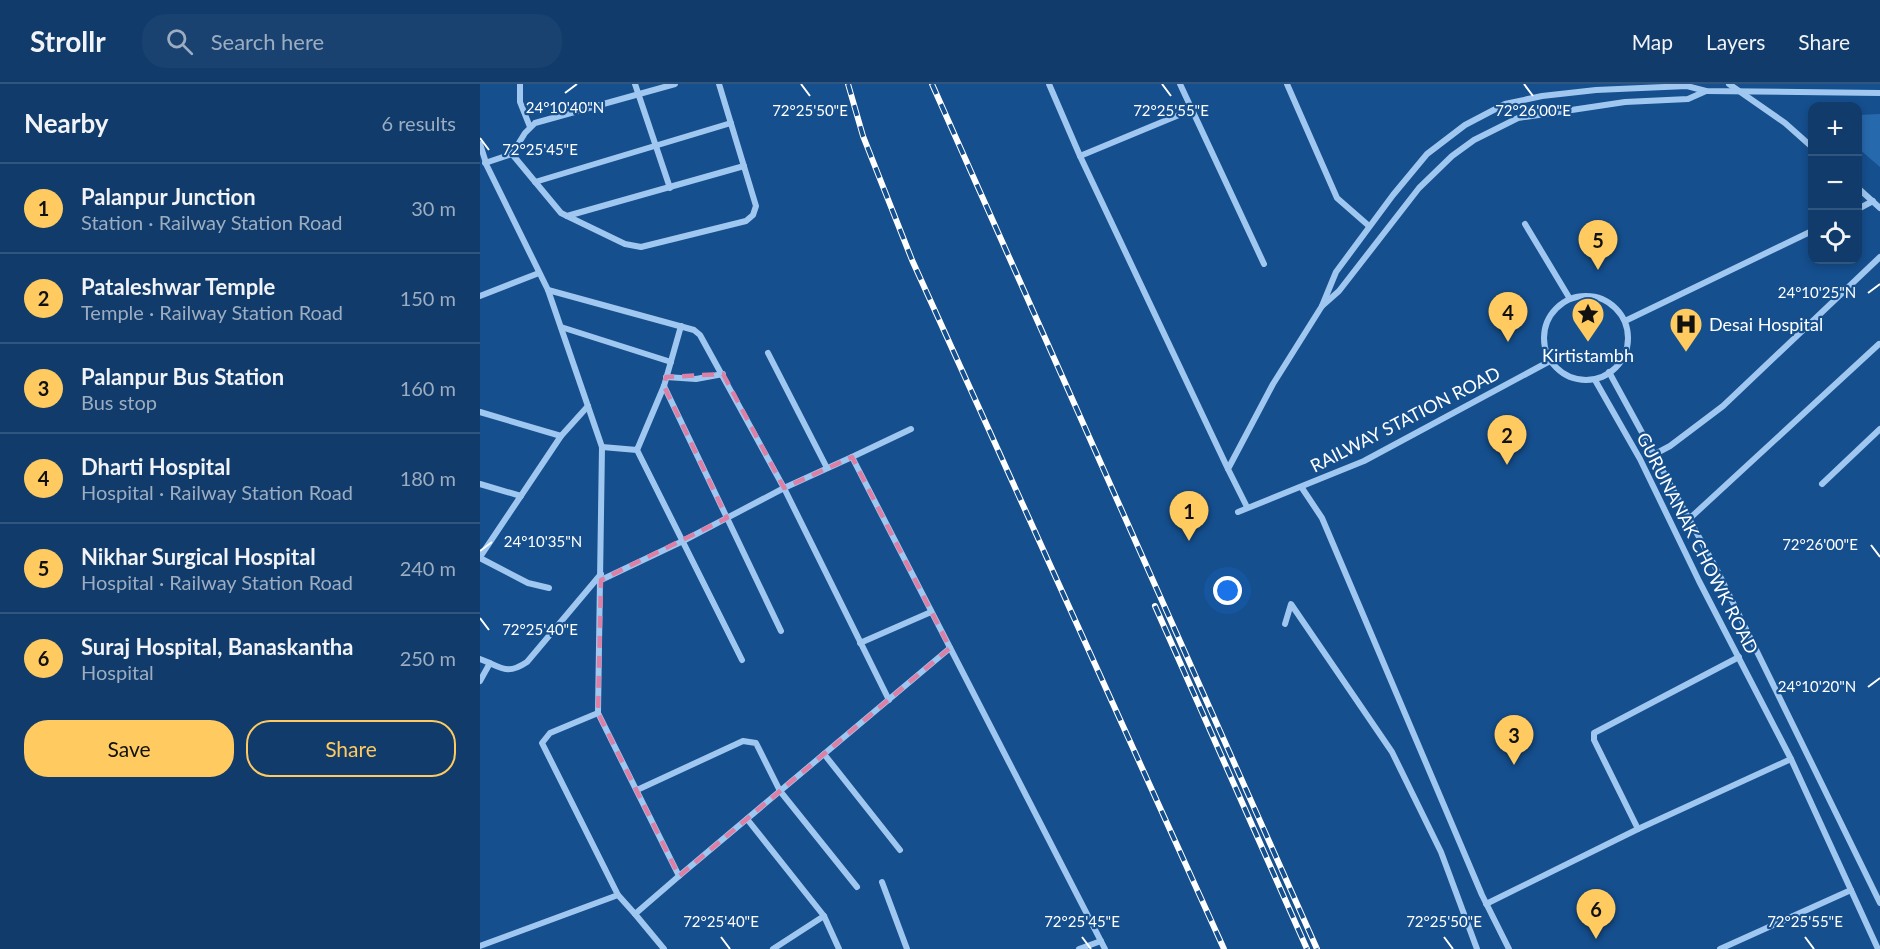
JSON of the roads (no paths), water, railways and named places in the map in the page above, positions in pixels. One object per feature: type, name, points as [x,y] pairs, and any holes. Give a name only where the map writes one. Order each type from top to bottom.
[{"type":"street","points":[[520,84],[520,102],[530,126]]},
{"type":"street","points":[[635,84],[654,147],[670,188]]},
{"type":"street","points":[[484,166],[512,154],[530,126],[675,84]]},
{"type":"street","points":[[512,154],[567,216],[625,244],[641,247],[746,221],[753,215],[756,206],[719,84]]},
{"type":"street","points":[[1049,84],[1080,156],[1247,507]]},
{"type":"street","points":[[1180,84],[1264,264]]},
{"type":"street","points":[[1287,84],[1337,198],[1369,226]]},
{"type":"street","points":[[1729,84],[1785,123],[1808,143]]},
{"type":"street","points":[[1228,468],[1273,384],[1322,306],[1336,272],[1369,226],[1427,154],[1465,125],[1505,104],[1596,90],[1687,86],[1706,91],[1880,93]]},
{"type":"street","points":[[1322,306],[1339,291],[1419,188],[1452,156],[1474,140],[1518,118],[1625,102],[1689,99],[1706,91]]},
{"type":"street","points":[[1080,156],[1191,110]]},
{"type":"street","points":[[536,182],[731,123]]},
{"type":"street","points":[[480,144],[484,166],[548,290],[602,447],[598,713],[679,876]]},
{"type":"street","points":[[567,216],[744,166]]},
{"type":"street","points":[[1862,192],[1880,208]]},
{"type":"street","points":[[1862,206],[1873,201]]},
{"type":"street","points":[[1525,224],[1570,299]]},
{"type":"street","points":[[1625,321],[1808,233]]},
{"type":"street","points":[[1655,454],[1670,446],[1723,406],[1880,257]]},
{"type":"street","points":[[480,296],[539,273]]},
{"type":"street","points":[[548,290],[681,326],[694,330],[700,335],[784,488],[889,700]]},
{"type":"street","points":[[1587,295],[1603,299],[1616,308],[1625,321],[1629,338],[1625,354],[1616,368],[1595,380],[1570,376],[1550,361],[1544,338],[1548,321],[1557,308],[1570,299],[1587,295]]},
{"type":"street","points":[[681,326],[664,386],[637,450],[742,660]]},
{"type":"street","points":[[561,327],[671,362]]},
{"type":"street","points":[[1688,520],[1879,344]]},
{"type":"street","points":[[768,353],[827,468]]},
{"type":"street","name":"RAILWAY STATION ROAD","points":[[1238,512],[1364,461],[1550,361]]},
{"type":"street","points":[[1609,372],[1718,572],[1880,903]]},
{"type":"street","points":[[666,377],[696,379],[723,374]]},
{"type":"street","name":"GURUNANAK CHOWK ROAD","points":[[1595,380],[1640,459],[1791,759],[1878,949]]},
{"type":"street","points":[[664,386],[781,631]]},
{"type":"street","points":[[549,588],[528,583],[480,558],[561,436],[588,406]]},
{"type":"street","points":[[480,412],[561,436]]},
{"type":"street","points":[[480,659],[508,671],[514,671],[527,662],[601,577],[683,541],[784,488],[911,429]]},
{"type":"street","points":[[1822,484],[1880,429]]},
{"type":"street","points":[[602,447],[637,450]]},
{"type":"street","points":[[852,457],[1105,949]]},
{"type":"street","points":[[480,484],[521,496]]},
{"type":"street","points":[[1302,488],[1322,518],[1486,904],[1509,949]]},
{"type":"street","points":[[1285,624],[1291,604],[1392,752],[1441,852],[1477,949]]},
{"type":"street","points":[[860,643],[931,612]]},
{"type":"street","points":[[635,914],[950,648]]},
{"type":"street","points":[[1638,829],[1594,740],[1594,733],[1739,657]]},
{"type":"street","points":[[480,681],[490,663]]},
{"type":"street","points":[[598,713],[550,733],[542,743],[618,894],[664,949]]},
{"type":"street","points":[[637,790],[743,741],[756,743],[780,791],[857,887]]},
{"type":"street","points":[[824,754],[900,850]]},
{"type":"street","points":[[1486,904],[1638,829],[1791,759]]},
{"type":"street","points":[[747,819],[824,916],[839,949]]},
{"type":"street","points":[[882,882],[907,949]]},
{"type":"street","points":[[1720,949],[1851,890]]},
{"type":"street","points":[[480,946],[618,894]]},
{"type":"street","points":[[773,949],[824,916]]},
{"type":"street","points":[[1079,949],[1101,941]]},
{"type":"railway","points":[[848,84],[863,136],[912,260],[1224,949]]},
{"type":"railway","points":[[932,84],[1317,949]]},
{"type":"railway","points":[[1155,606],[1307,949]]},
{"type":"place","name":"Nikhar Surgical Hospital","points":[[1598,270]]},
{"type":"place","name":"Dharti Hospital","points":[[1508,342]]},
{"type":"place","name":"Kirtistambh","points":[[1588,343]]},
{"type":"place","name":"Desai Hospital","points":[[1686,353]]},
{"type":"place","name":"Pataleshwar Temple","points":[[1507,465]]},
{"type":"place","name":"Palanpur Junction","points":[[1189,541]]},
{"type":"place","name":"Palanpur Bus Station","points":[[1514,765]]},
{"type":"place","name":"Suraj Hospital, Banaskantha","points":[[1596,939]]}]
